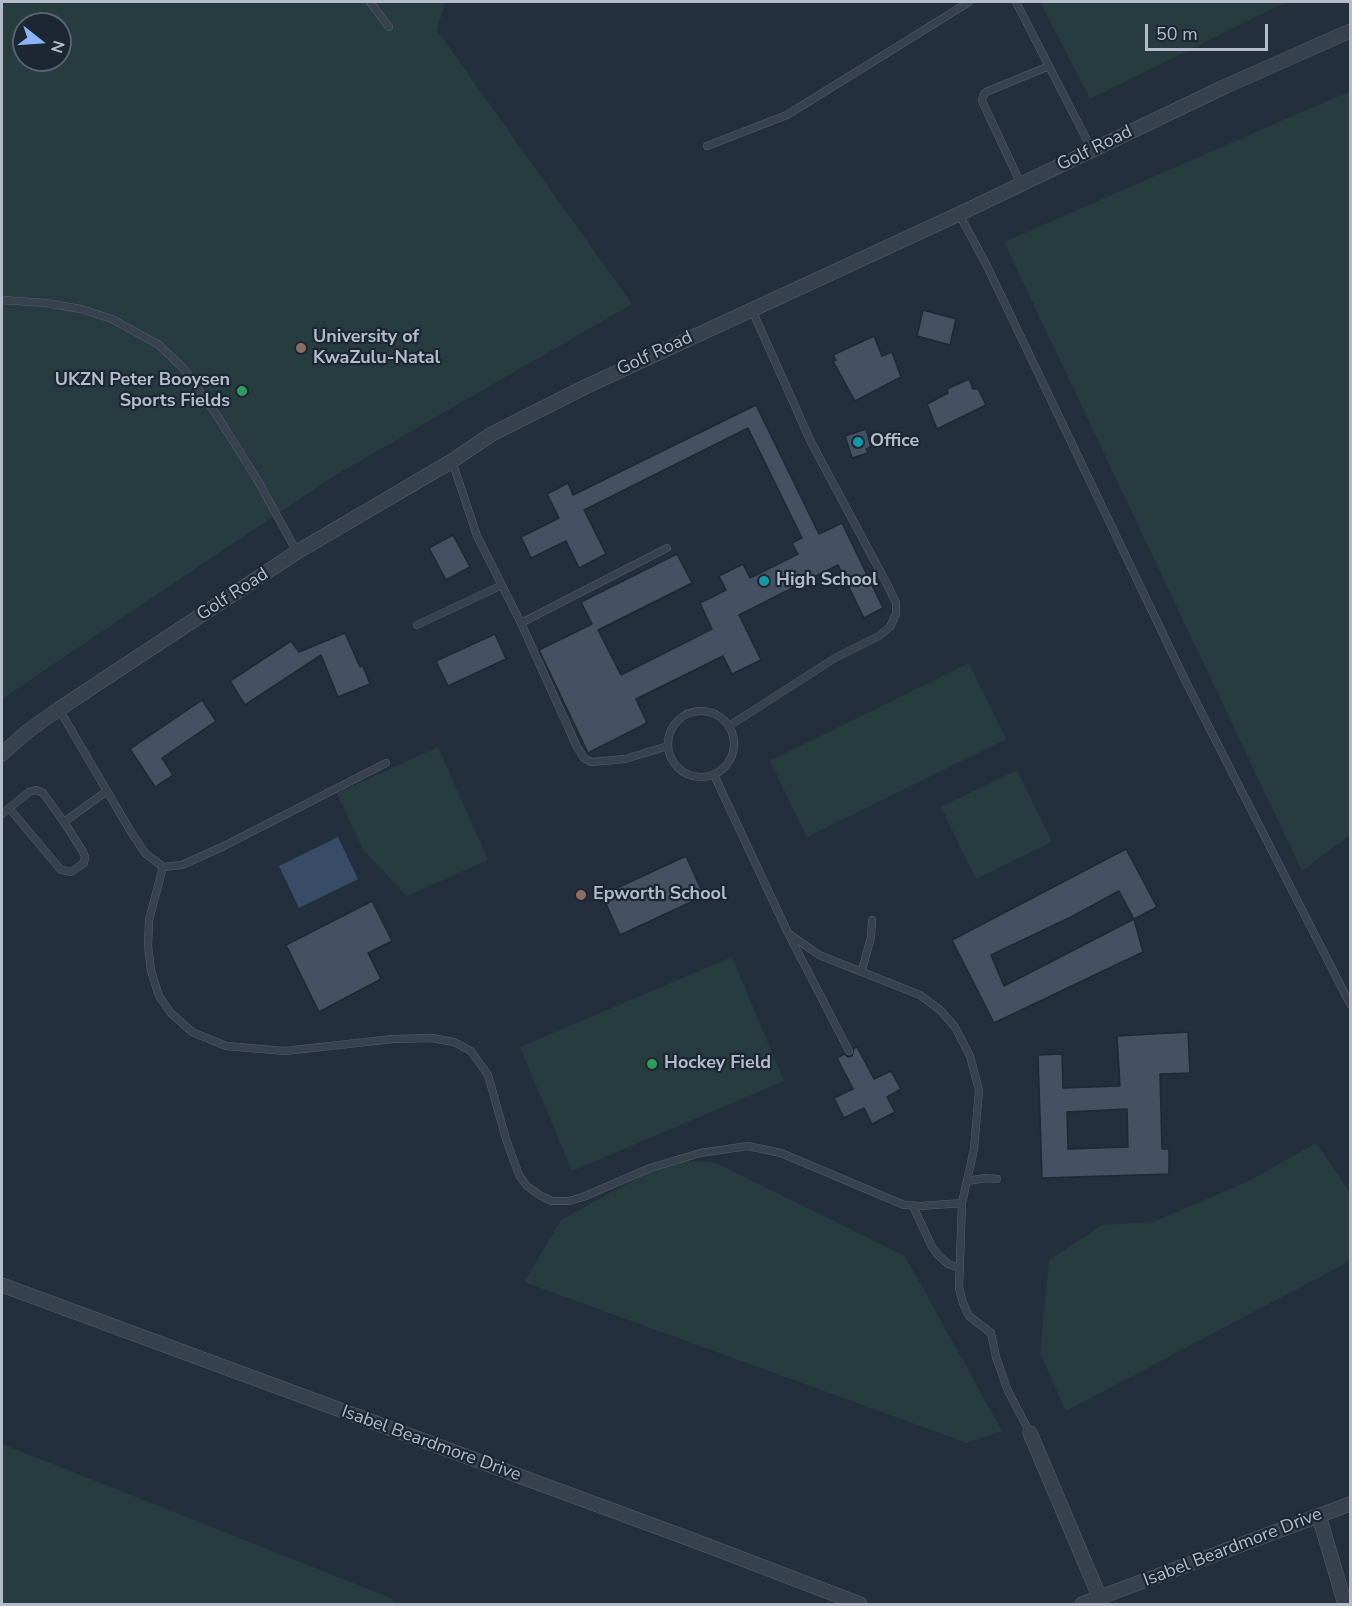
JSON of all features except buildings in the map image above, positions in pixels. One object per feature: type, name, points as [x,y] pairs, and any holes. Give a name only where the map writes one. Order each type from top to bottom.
[{"type":"street","name":"Golf Road","points":[[2,754],[28,731],[59,709],[297,552],[452,461],[492,434],[585,387],[959,214],[1303,51],[1350,32]]},
{"type":"street","name":"Isabel Beardmore Drive","points":[[2,1285],[698,1542],[860,1605]]},
{"type":"street","points":[[1030,1432],[1100,1598]]},
{"type":"street","name":"Isabel Beardmore Drive","points":[[1082,1605],[1350,1504]]},
{"type":"street","points":[[1319,1516],[1345,1605]]},
{"type":"lane","points":[[370,2],[389,27]]},
{"type":"lane","points":[[707,146],[787,115],[969,2]]},
{"type":"lane","points":[[1017,2],[1092,150]]},
{"type":"lane","points":[[1021,184],[982,101],[983,96],[986,92],[1049,66]]},
{"type":"lane","points":[[959,214],[985,262],[1186,682],[1350,1005]]},
{"type":"lane","points":[[2,300],[45,303],[81,309],[112,319],[159,345],[184,369],[216,414],[258,481],[297,552]]},
{"type":"lane","points":[[729,726],[835,658],[879,636],[890,627],[896,614],[896,603],[888,586],[811,442],[752,310]]},
{"type":"lane","points":[[452,461],[477,536],[521,622],[584,758],[591,762],[625,759],[669,746]]},
{"type":"lane","points":[[521,622],[667,548]]},
{"type":"lane","points":[[417,625],[501,586]]},
{"type":"lane","points":[[59,709],[145,853],[163,867],[182,866],[386,763]]},
{"type":"lane","points":[[702,711],[722,718],[729,726],[734,748],[723,768],[714,775],[703,777],[693,776],[676,765],[670,756],[669,746],[670,735],[681,718],[702,711]]},
{"type":"lane","points":[[714,775],[788,933],[849,1051]]},
{"type":"lane","points":[[2,814],[9,808],[29,792],[36,790],[43,793],[64,822],[85,858],[84,863],[71,872],[61,870],[9,808]]},
{"type":"lane","points":[[64,822],[107,791]]},
{"type":"lane","points":[[163,867],[149,920],[148,946],[151,971],[159,996],[171,1013],[192,1032],[226,1046],[285,1051],[393,1039],[432,1038],[454,1042],[471,1051],[488,1076],[519,1175],[527,1186],[541,1196],[552,1200],[569,1201],[584,1197],[650,1168],[700,1153],[748,1146],[781,1153],[904,1205],[962,1203]]},
{"type":"lane","points":[[862,970],[871,937],[872,920]]},
{"type":"lane","points":[[788,933],[819,955],[862,970],[920,995],[940,1010],[955,1027],[970,1056],[979,1090],[974,1149],[962,1203],[959,1288],[969,1316],[991,1333],[996,1357],[1008,1391],[1030,1432]]},
{"type":"lane","points":[[967,1181],[997,1179]]},
{"type":"lane","points":[[913,1206],[937,1254],[948,1264],[960,1268]]},
{"type":"green space","name":"UKZN Peter Booysen Sports Fields","points":[[2,2],[445,2],[437,30],[632,304],[332,477],[2,699]]},
{"type":"green space","points":[[1040,2],[1286,2],[1090,99]]},
{"type":"green space","points":[[1350,91],[1350,835],[1302,871],[1004,242]]},
{"type":"green space","points":[[969,663],[1006,739],[807,837],[770,761]]},
{"type":"green space","points":[[438,747],[488,860],[407,896],[363,850],[337,793]]},
{"type":"green space","points":[[1017,770],[1052,842],[976,879],[941,807]]},
{"type":"green space","name":"Hockey Field","points":[[732,957],[784,1081],[572,1171],[520,1047]]},
{"type":"green space","points":[[1316,1143],[1350,1192],[1350,1261],[1066,1411],[1040,1353],[1049,1260],[1102,1225],[1153,1222],[1249,1181]]},
{"type":"green space","points":[[672,1159],[716,1163],[905,1256],[1002,1431],[967,1443],[524,1282],[561,1220]]},
{"type":"green space","points":[[2,1444],[391,1598],[396,1604],[2,1604]]},
{"type":"water","points":[[338,837],[358,879],[299,908],[279,866]]},
{"type":"place","name":"University of KwaZulu-Natal","points":[[301,348]]},
{"type":"place","name":"UKZN Peter Booysen Sports Fields","points":[[242,391]]},
{"type":"place","name":"Office","points":[[858,442]]},
{"type":"place","name":"High School","points":[[764,581]]},
{"type":"place","name":"Epworth School","points":[[581,895]]},
{"type":"place","name":"Hockey Field","points":[[652,1064]]}]
